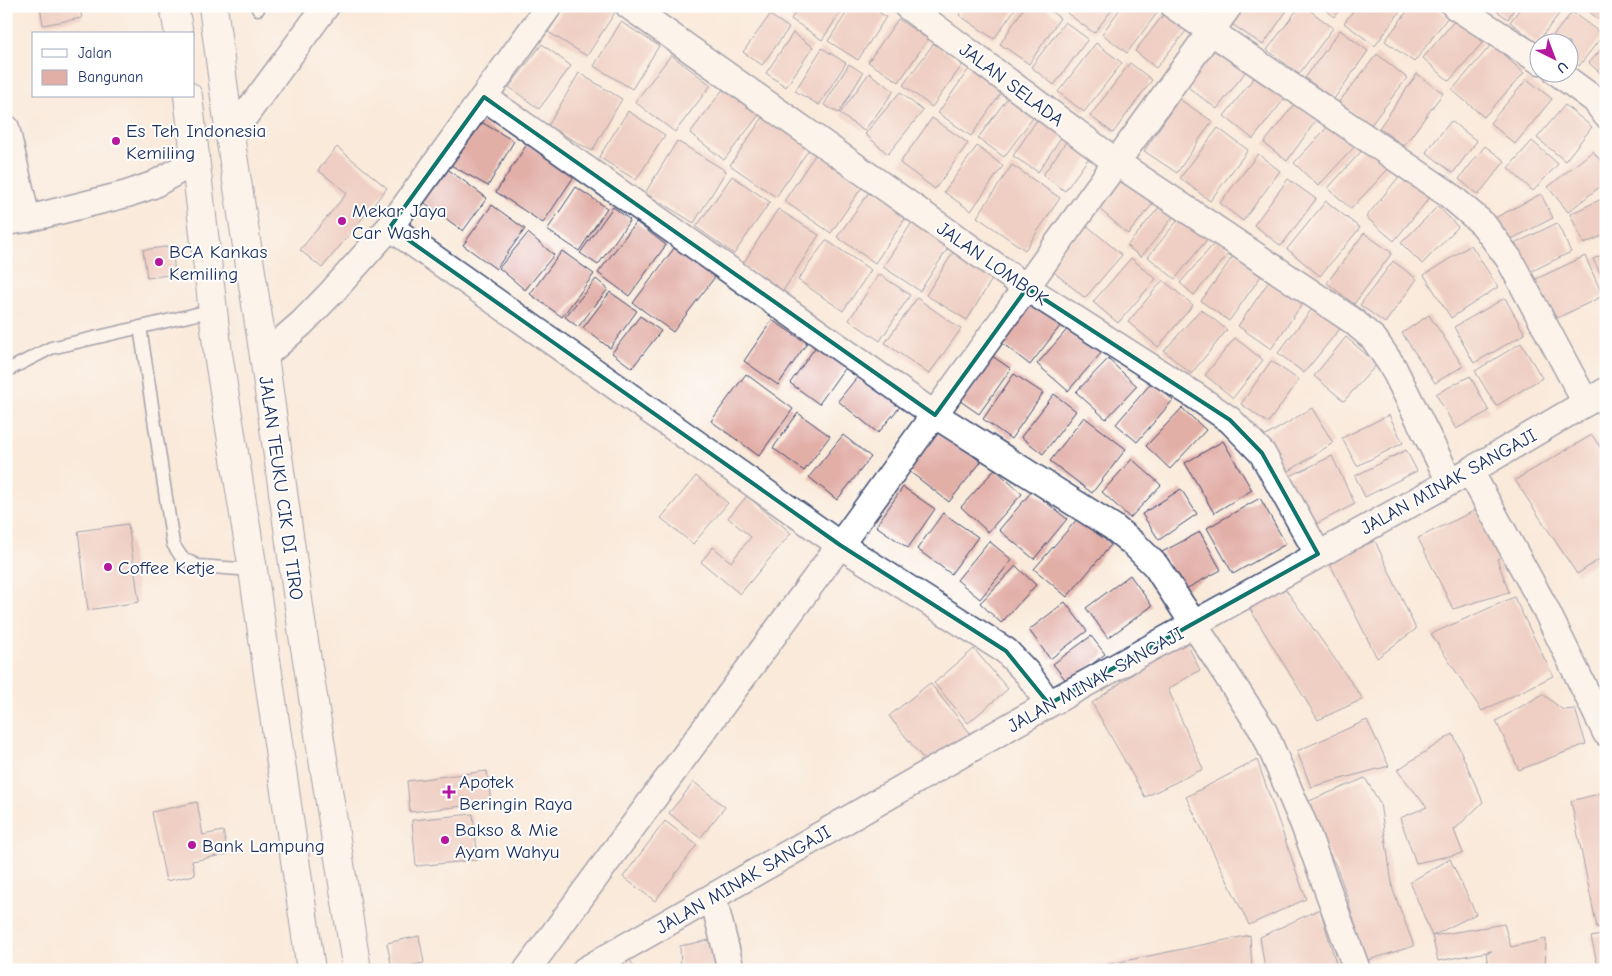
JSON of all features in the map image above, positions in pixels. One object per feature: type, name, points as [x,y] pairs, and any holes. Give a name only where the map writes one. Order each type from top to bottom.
[{"type":"street","points":[[174,6],[179,32]]},
{"type":"street","name":"JALAN TEUKU CIK DI TIRO","points":[[213,6],[230,136],[264,356],[303,635],[356,970]]},
{"type":"street","points":[[230,136],[326,6]]},
{"type":"street","points":[[264,356],[302,323],[390,227],[549,6]]},
{"type":"street","name":"JALAN LOMBOK","points":[[629,6],[1027,288],[1194,394],[1230,420],[1262,453],[1318,554]]},
{"type":"street","name":"JALAN SELADA","points":[[907,6],[1116,162],[1353,321],[1374,339],[1460,477],[1544,606],[1606,733]]},
{"type":"street","points":[[1174,6],[1448,194],[1483,224],[1509,259],[1596,397]]},
{"type":"street","points":[[527,970],[935,415],[1229,6]]},
{"type":"street","points":[[1455,6],[1530,55]]},
{"type":"street","points":[[1571,82],[1595,100],[1606,114]]},
{"type":"street","points":[[484,97],[935,415],[1112,527],[1135,545],[1156,566],[1265,734],[1304,825],[1357,970]]},
{"type":"street","points":[[188,98],[218,354],[253,570],[311,970]]},
{"type":"street","points":[[6,128],[17,221],[127,194],[153,184],[195,161]]},
{"type":"street","points":[[390,227],[840,545],[1006,652],[1028,674],[1049,704]]},
{"type":"street","name":"JALAN MINAK SANGAJI","points":[[585,970],[1049,704],[1194,622],[1460,477],[1596,397]]},
{"type":"street","points":[[713,897],[731,970]]},
{"type":"lane","points":[[6,371],[51,348],[214,310]]},
{"type":"lane","points":[[140,327],[173,544],[182,558],[198,566],[253,570]]},
{"type":"highlighted area","points":[[484,97],[935,415],[1027,288],[1230,420],[1262,453],[1318,554],[1049,704],[1006,651],[840,545],[390,227]]},
{"type":"building","points":[[40,6],[79,6],[82,18],[43,25]]},
{"type":"building","points":[[565,6],[619,6],[587,56],[548,32]]},
{"type":"building","points":[[800,6],[845,6],[822,40],[791,19]]},
{"type":"building","points":[[851,6],[870,6],[886,17],[858,60],[828,41]]},
{"type":"building","points":[[964,6],[1017,6],[994,39],[959,15]]},
{"type":"building","points":[[1025,6],[1043,6],[1060,18],[1029,64],[1000,44]]},
{"type":"building","points":[[1072,6],[1115,6],[1094,33],[1067,13]]},
{"type":"building","points":[[1122,6],[1156,6],[1160,9],[1127,53],[1102,34]]},
{"type":"building","points":[[1242,6],[1290,6],[1263,45],[1230,23]]},
{"type":"building","points":[[1300,6],[1304,6],[1333,28],[1299,74],[1267,50]]},
{"type":"building","points":[[1322,6],[1343,6],[1334,17]]},
{"type":"building","points":[[1357,6],[1404,6],[1375,46],[1344,23]]},
{"type":"building","points":[[1411,6],[1434,6],[1448,17],[1414,62],[1385,41]]},
{"type":"building","points":[[1490,6],[1516,6],[1508,19]]},
{"type":"building","points":[[1522,6],[1565,6],[1545,32],[1530,32],[1530,38],[1510,22]]},
{"type":"building","points":[[1582,6],[1606,6],[1606,20],[1603,23]]},
{"type":"building","points":[[1168,9],[1190,26],[1156,68],[1135,51]]},
{"type":"building","points":[[1572,12],[1603,35],[1580,65],[1580,32],[1556,32]]},
{"type":"building","points":[[770,15],[789,28],[762,65],[743,52]]},
{"type":"building","points":[[898,19],[928,39],[899,82],[868,62]]},
{"type":"building","points":[[1456,19],[1483,42],[1449,81],[1423,58]]},
{"type":"building","points":[[621,22],[659,46],[632,89],[594,66]]},
{"type":"building","points":[[1065,22],[1088,39],[1054,85],[1031,67]]},
{"type":"building","points":[[1340,30],[1368,51],[1334,99],[1305,78]]},
{"type":"building","points":[[793,33],[813,47],[786,87],[766,73]]},
{"type":"building","points":[[934,43],[963,64],[932,107],[903,85]]},
{"type":"building","points":[[1096,43],[1122,63],[1084,112],[1058,92]]},
{"type":"building","points":[[542,44],[571,66],[539,109],[509,87]]},
{"type":"building","points":[[1492,44],[1524,73],[1484,117],[1452,90]]},
{"type":"building","points":[[1606,44],[1606,78],[1589,63]]},
{"type":"building","points":[[1215,46],[1247,70],[1217,109],[1185,85]]},
{"type":"building","points":[[822,48],[846,63],[819,105],[795,91]]},
{"type":"building","points":[[1377,54],[1407,78],[1370,126],[1339,102]]},
{"type":"building","points":[[671,55],[711,85],[675,132],[635,102]]},
{"type":"building","points":[[1130,63],[1152,80],[1113,133],[1090,116]]},
{"type":"building","points":[[849,64],[863,73],[839,113],[824,105]]},
{"type":"building","points":[[971,66],[1004,89],[971,136],[938,113]]},
{"type":"building","points":[[579,73],[622,99],[592,151],[548,126]]},
{"type":"building","points":[[869,73],[894,91],[864,131],[840,114]]},
{"type":"building","points":[[1417,74],[1443,93],[1404,146],[1379,128]]},
{"type":"building","points":[[1256,75],[1285,98],[1253,139],[1224,116]]},
{"type":"building","points":[[1527,79],[1552,99],[1515,144],[1490,123]]},
{"type":"building","points":[[724,88],[759,115],[724,160],[690,133]]},
{"type":"building","points":[[900,92],[923,111],[888,154],[865,134]]},
{"type":"building","points":[[1009,96],[1035,115],[1004,157],[978,138]]},
{"type":"building","points":[[1179,99],[1212,121],[1177,173],[1144,151]]},
{"type":"building","points":[[1295,103],[1317,119],[1287,161],[1264,143]]},
{"type":"building","points":[[1565,105],[1592,127],[1565,161],[1537,138]]},
{"type":"building","points":[[628,111],[665,135],[636,180],[599,157]]},
{"type":"building","points":[[766,113],[812,145],[776,197],[730,165]]},
{"type":"building","points":[[1039,117],[1064,133],[1038,172],[1013,156]]},
{"type":"building","points":[[474,118],[514,141],[488,186],[447,163]]},
{"type":"building","points":[[932,118],[968,143],[935,189],[900,163]]},
{"type":"building","points":[[1333,121],[1358,143],[1318,186],[1294,163]]},
{"type":"building","points":[[1451,121],[1477,141],[1453,173],[1426,152]]},
{"type":"building","points":[[1218,128],[1248,150],[1210,201],[1180,178]]},
{"type":"building","points":[[1068,139],[1091,155],[1065,191],[1043,175]]},
{"type":"building","points":[[677,141],[726,171],[694,223],[645,193]]},
{"type":"building","points":[[1532,141],[1558,164],[1533,191],[1508,168]]},
{"type":"building","points":[[527,144],[575,175],[543,223],[496,192]]},
{"type":"building","points":[[977,146],[1003,166],[971,211],[944,192]]},
{"type":"building","points":[[1366,146],[1390,167],[1351,209],[1328,188]]},
{"type":"building","points":[[1485,146],[1505,161],[1478,195],[1459,179]]},
{"type":"building","name":"Mekar Jaya Car Wash","points":[[337,147],[387,188],[322,268],[300,250],[347,193],[318,170]]},
{"type":"building","points":[[1593,151],[1606,168],[1606,182],[1568,212],[1548,187]]},
{"type":"building","points":[[817,152],[864,184],[831,233],[784,201]]},
{"type":"building","points":[[1258,154],[1280,171],[1243,221],[1220,203]]},
{"type":"building","points":[[442,165],[487,198],[463,231],[418,198]]},
{"type":"building","points":[[1012,165],[1060,198],[1025,250],[977,217]]},
{"type":"building","points":[[1124,173],[1156,200],[1128,234],[1096,206]]},
{"type":"building","points":[[1402,173],[1431,196],[1394,241],[1366,217]]},
{"type":"building","points":[[732,176],[770,202],[734,254],[696,227]]},
{"type":"building","points":[[1288,179],[1316,199],[1281,246],[1254,225]]},
{"type":"building","points":[[576,187],[607,208],[579,251],[547,230]]},
{"type":"building","points":[[872,188],[909,213],[875,263],[837,237]]},
{"type":"building","points":[[1541,194],[1553,218],[1506,242],[1493,219]]},
{"type":"building","points":[[1606,197],[1606,234],[1584,244],[1570,214]]},
{"type":"building","points":[[1326,201],[1360,228],[1320,276],[1287,249]]},
{"type":"building","points":[[492,205],[525,229],[496,269],[463,245]]},
{"type":"building","points":[[1161,205],[1174,216],[1141,257],[1127,246]]},
{"type":"building","points":[[1438,206],[1458,227],[1422,264],[1401,243]]},
{"type":"building","points":[[613,207],[630,220],[598,265],[580,253]]},
{"type":"building","points":[[778,209],[819,235],[783,291],[742,265]]},
{"type":"building","points":[[1182,215],[1209,237],[1175,279],[1148,257]]},
{"type":"building","points":[[915,218],[952,242],[920,291],[883,267]]},
{"type":"building","points":[[636,222],[666,245],[629,296],[598,273]]},
{"type":"building","points":[[1557,223],[1571,252],[1528,273],[1514,244]]},
{"type":"building","points":[[1085,224],[1122,255],[1085,298],[1048,267]]},
{"type":"building","points":[[528,233],[554,255],[525,290],[499,268]]},
{"type":"building","points":[[1364,233],[1392,253],[1354,304],[1327,283]]},
{"type":"building","points":[[1218,239],[1231,251],[1194,295],[1180,283]]},
{"type":"building","points":[[826,240],[871,270],[843,311],[798,280]]},
{"type":"building","points":[[1471,245],[1498,287],[1451,318],[1424,275]]},
{"type":"building","name":"BCA Kankas Kemiling","points":[[172,246],[175,274],[147,278],[143,250]]},
{"type":"building","points":[[675,247],[715,277],[673,332],[633,303]]},
{"type":"building","points":[[562,251],[594,274],[562,317],[530,294]]},
{"type":"building","points":[[954,251],[994,276],[967,320],[926,295]]},
{"type":"building","points":[[1236,252],[1264,272],[1229,321],[1201,301]]},
{"type":"building","points":[[1606,253],[1606,284],[1593,259]]},
{"type":"building","points":[[1585,256],[1603,296],[1555,319],[1536,279]]},
{"type":"building","points":[[1131,258],[1156,279],[1118,323],[1093,302]]},
{"type":"building","points":[[1393,261],[1417,279],[1385,323],[1360,305]]},
{"type":"building","points":[[879,274],[910,295],[880,341],[849,320]]},
{"type":"building","points":[[1274,274],[1307,297],[1271,349],[1238,326]]},
{"type":"building","points":[[596,279],[608,289],[578,327],[565,317]]},
{"type":"building","points":[[1163,280],[1193,305],[1158,347],[1128,322]]},
{"type":"building","points":[[610,292],[637,311],[610,348],[583,328]]},
{"type":"building","points":[[1030,296],[1064,321],[1030,365],[997,339]]},
{"type":"building","points":[[917,298],[961,329],[929,374],[885,343]]},
{"type":"building","points":[[1505,298],[1525,334],[1474,363],[1454,327]]},
{"type":"building","points":[[1315,305],[1342,326],[1304,373],[1278,353]]},
{"type":"building","points":[[1201,309],[1227,330],[1191,374],[1164,351]]},
{"type":"building","points":[[1429,315],[1463,366],[1435,383],[1402,333]]},
{"type":"building","points":[[640,316],[661,331],[632,368],[612,353]]},
{"type":"building","points":[[772,320],[807,343],[778,385],[744,361]]},
{"type":"building","points":[[1071,325],[1102,352],[1068,391],[1037,364]]},
{"type":"building","points":[[1346,337],[1377,364],[1344,401],[1314,376]]},
{"type":"building","points":[[1235,338],[1263,360],[1233,398],[1205,375]]},
{"type":"building","points":[[1521,343],[1542,378],[1496,406],[1475,371]]},
{"type":"building","points":[[817,345],[846,366],[819,404],[790,383]]},
{"type":"building","points":[[985,351],[1011,369],[979,414],[953,396]]},
{"type":"building","points":[[1108,359],[1137,386],[1106,419],[1076,392]]},
{"type":"building","points":[[1271,361],[1299,380],[1268,423],[1241,404]]},
{"type":"building","points":[[862,371],[903,403],[878,433],[838,401]]},
{"type":"building","points":[[746,374],[793,409],[759,456],[711,421]]},
{"type":"building","points":[[1014,374],[1043,393],[1011,439],[983,419]]},
{"type":"building","points":[[1470,376],[1489,411],[1456,429],[1436,394]]},
{"type":"building","points":[[1152,382],[1173,400],[1137,442],[1116,424]]},
{"type":"building","points":[[1054,394],[1076,411],[1043,454],[1021,437]]},
{"type":"building","points":[[1182,408],[1206,430],[1170,469],[1146,446]]},
{"type":"building","points":[[1312,408],[1333,443],[1286,473],[1264,437]]},
{"type":"building","points":[[798,413],[830,436],[804,471],[773,448]]},
{"type":"building","points":[[1389,415],[1403,443],[1357,466],[1342,438]]},
{"type":"building","points":[[1084,417],[1126,449],[1092,493],[1050,461]]},
{"type":"building","points":[[937,427],[981,462],[949,502],[905,468]]},
{"type":"building","points":[[843,435],[871,457],[837,500],[809,477]]},
{"type":"building","points":[[1592,435],[1606,456],[1606,555],[1577,574],[1515,480]]},
{"type":"building","points":[[1223,441],[1252,490],[1214,513],[1185,463]]},
{"type":"building","points":[[1406,450],[1417,471],[1365,497],[1355,476]]},
{"type":"building","points":[[1332,456],[1355,504],[1312,526],[1288,477]]},
{"type":"building","points":[[1132,459],[1161,485],[1130,518],[1102,492]]},
{"type":"building","points":[[995,469],[1022,494],[988,532],[961,507]]},
{"type":"building","points":[[696,476],[728,503],[693,544],[661,518]]},
{"type":"building","points":[[903,487],[935,509],[908,548],[876,526]]},
{"type":"building","points":[[1181,489],[1197,514],[1159,540],[1142,514]]},
{"type":"building","points":[[1032,491],[1067,519],[1034,559],[999,530]]},
{"type":"building","points":[[747,496],[791,533],[740,594],[701,562],[713,547],[731,562],[751,537],[728,518]]},
{"type":"building","points":[[1260,498],[1286,544],[1233,574],[1207,528]]},
{"type":"building","points":[[1476,510],[1504,555],[1497,559],[1509,592],[1453,609],[1418,538]]},
{"type":"building","points":[[943,513],[978,537],[951,574],[917,549]]},
{"type":"building","points":[[1079,517],[1111,545],[1067,597],[1034,569]]},
{"type":"building","name":"Coffee Ketje","points":[[128,524],[139,602],[88,610],[78,531]]},
{"type":"building","points":[[1200,532],[1221,570],[1182,591],[1162,552]]},
{"type":"building","points":[[989,541],[1012,560],[980,599],[957,580]]},
{"type":"building","points":[[1375,541],[1416,629],[1377,658],[1328,560]]},
{"type":"building","points":[[1016,566],[1036,585],[1001,623],[980,603]]},
{"type":"building","points":[[1130,575],[1152,606],[1108,638],[1086,608]]},
{"type":"building","points":[[1284,587],[1363,699],[1318,720],[1250,609]]},
{"type":"building","points":[[1514,597],[1553,676],[1482,711],[1431,634]]},
{"type":"building","points":[[1065,602],[1087,631],[1050,659],[1029,630]]},
{"type":"building","points":[[1091,636],[1105,654],[1068,683],[1053,664]]},
{"type":"building","points":[[1184,638],[1200,670],[1168,689],[1203,769],[1145,797],[1092,703]]},
{"type":"building","points":[[974,649],[1008,689],[968,723],[934,683]]},
{"type":"building","points":[[930,683],[970,733],[929,766],[889,716]]},
{"type":"building","points":[[1543,694],[1563,710],[1575,709],[1586,744],[1519,770],[1496,721]]},
{"type":"building","points":[[1367,720],[1389,766],[1311,787],[1297,751]]},
{"type":"building","points":[[1453,734],[1483,802],[1454,830],[1463,853],[1416,863],[1400,818],[1427,807],[1397,770]]},
{"type":"building","points":[[1257,760],[1306,899],[1249,925],[1186,797]]},
{"type":"building","name":"Apotek Beringin Raya","points":[[487,771],[491,803],[410,812],[407,781]]},
{"type":"building","points":[[1365,778],[1380,803],[1393,890],[1414,946],[1362,962],[1348,899],[1336,866],[1321,837],[1309,801]]},
{"type":"building","points":[[694,782],[725,807],[700,838],[669,813]]},
{"type":"building","points":[[1606,792],[1606,925],[1597,928],[1571,801]]},
{"type":"building","name":"Bank Lampung","points":[[197,802],[203,835],[223,831],[228,854],[192,861],[195,875],[166,881],[152,812]]},
{"type":"building","name":"Bakso & Mie Ayam Wahyu","points":[[473,814],[478,860],[416,866],[412,820]]},
{"type":"building","points":[[665,821],[697,845],[655,901],[623,877]]},
{"type":"building","points":[[1450,859],[1476,914],[1432,936],[1410,882]]},
{"type":"building","points":[[1320,909],[1337,966],[1329,970],[1265,970],[1260,937]]},
{"type":"building","points":[[1504,924],[1511,947],[1546,939],[1545,970],[1489,970],[1486,953],[1492,951],[1438,961],[1432,936]]},
{"type":"building","points":[[1606,934],[1606,970],[1599,970],[1591,937]]},
{"type":"building","points":[[1250,935],[1252,970],[1086,970],[1086,969]]},
{"type":"building","points":[[419,936],[424,963],[392,969],[387,943]]},
{"type":"building","points":[[715,939],[722,970],[674,970],[674,968],[681,968],[680,946]]},
{"type":"building","points":[[628,955],[635,970],[602,970]]},
{"type":"place","name":"Es Teh Indonesia Kemiling","points":[[116,141]]},
{"type":"place","name":"Mekar Jaya Car Wash","points":[[342,221]]},
{"type":"place","name":"BCA Kankas Kemiling","points":[[159,262]]},
{"type":"place","name":"Coffee Ketje","points":[[108,567]]},
{"type":"place","name":"Apotek Beringin Raya","points":[[449,792]]},
{"type":"place","name":"Bakso & Mie Ayam Wahyu","points":[[445,840]]},
{"type":"place","name":"Bank Lampung","points":[[192,845]]}]
